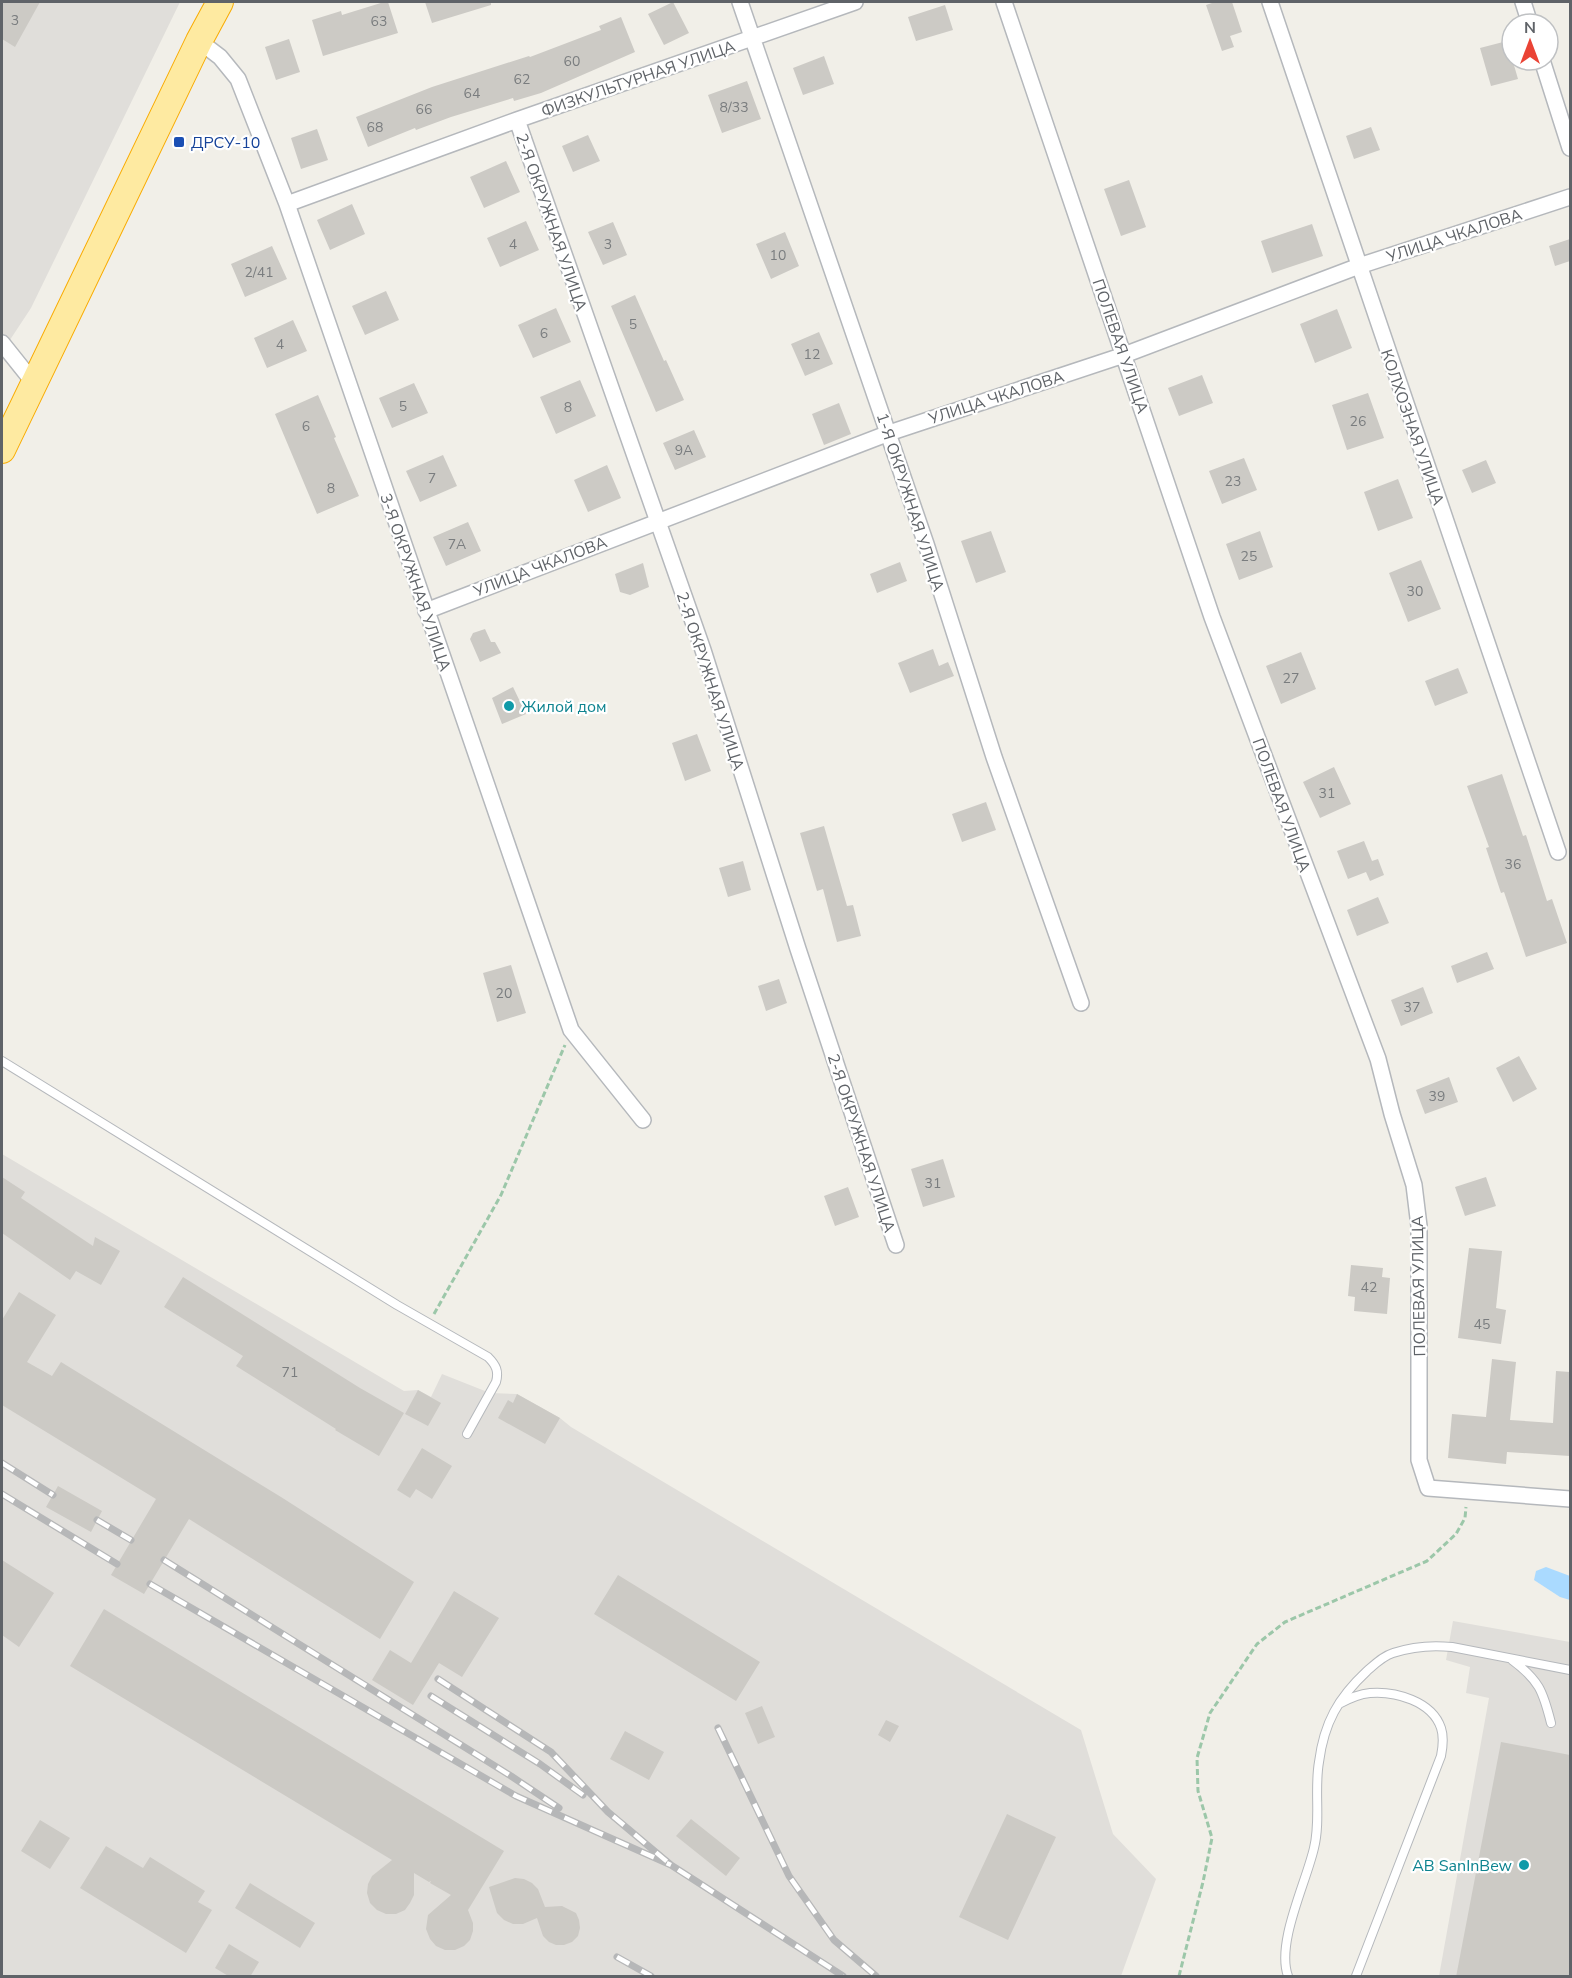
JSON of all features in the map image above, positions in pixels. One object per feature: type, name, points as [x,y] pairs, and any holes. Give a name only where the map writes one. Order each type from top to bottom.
[{"type":"highway","points":[[2,450],[199,41],[220,2]]},
{"type":"street","name":"1-Я ОКРУЖНАЯ УЛИЦА","points":[[740,2],[889,433],[994,757],[1081,1003]]},
{"type":"street","name":"ФИЗКУЛЬТУРНАЯ УЛИЦА","points":[[287,204],[517,120],[855,2]]},
{"type":"street","name":"ПОЛЕВАЯ УЛИЦА","points":[[1004,2],[1212,617],[1378,1059],[1414,1185],[1419,1226],[1419,1460],[1424,1479],[1428,1488],[1570,1499]]},
{"type":"street","name":"КОЛХОЗНАЯ УЛИЦА","points":[[1270,2],[1558,852]]},
{"type":"street","name":"3-Я ОКРУЖНАЯ УЛИЦА","points":[[199,41],[220,57],[238,79],[287,204],[571,1029],[643,1120]]},
{"type":"street","points":[[1546,72],[1570,148]]},
{"type":"street","name":"2-Я ОКРУЖНАЯ УЛИЦА","points":[[517,120],[703,650],[798,949],[896,1245]]},
{"type":"street","name":"УЛИЦА ЧКАЛОВА","points":[[426,611],[889,433],[1124,355],[1359,266],[1570,196]]},
{"type":"street","points":[[2,343],[34,383]]},
{"type":"lane","points":[[2,1061],[488,1357],[496,1365],[498,1373],[496,1382],[467,1434]]},
{"type":"lane","points":[[1288,1977],[1284,1954],[1317,1837],[1318,1763],[1325,1729],[1335,1706],[1357,1680],[1391,1653],[1432,1646],[1449,1646],[1570,1670]]},
{"type":"lane","points":[[1508,1658],[1526,1671],[1538,1684],[1546,1702],[1551,1723]]},
{"type":"lane","points":[[1335,1706],[1369,1693],[1389,1694],[1412,1700],[1424,1706],[1435,1716],[1444,1740],[1441,1755],[1356,1977]]},
{"type":"path","points":[[429,1323],[501,1195],[571,1029]]},
{"type":"path","points":[[1179,1977],[1212,1838],[1198,1791],[1197,1758],[1210,1713],[1257,1644],[1286,1622],[1427,1561],[1443,1548],[1456,1534],[1465,1518],[1469,1491]]},
{"type":"shaded area","points":[[2,2],[180,2],[31,308],[2,352]]},
{"type":"shaded area","points":[[2,1154],[404,1391],[418,1390],[431,1397],[442,1374],[490,1393],[517,1394],[1081,1730],[1113,1834],[1156,1879],[1121,1976],[2,1976]]},
{"type":"shaded area","points":[[1453,1621],[1570,1642],[1570,1976],[1439,1976],[1489,1698],[1466,1693],[1470,1667],[1446,1660]]},
{"type":"water","points":[[1546,1567],[1570,1576],[1570,1600],[1560,1597],[1534,1580],[1536,1571]]},
{"type":"building","points":[[2,2],[40,2],[15,47],[2,39]]},
{"type":"building","points":[[388,2],[398,33],[323,56],[312,20],[341,11],[342,15]]},
{"type":"building","points":[[425,2],[491,2],[491,5],[432,23]]},
{"type":"building","points":[[673,2],[689,33],[664,45],[648,14]]},
{"type":"building","points":[[1215,2],[1232,2],[1242,32],[1230,36],[1234,47],[1222,51],[1206,5]]},
{"type":"building","points":[[945,5],[953,30],[916,41],[908,17]]},
{"type":"building","points":[[621,17],[635,52],[541,93],[514,101],[513,98],[416,130],[415,128],[368,147],[356,117],[432,87],[530,57],[601,30],[599,26]]},
{"type":"building","points":[[289,39],[300,72],[276,80],[265,47]]},
{"type":"building","points":[[1500,43],[1500,72],[1516,72],[1518,79],[1491,86],[1480,48]]},
{"type":"building","points":[[824,56],[834,84],[803,95],[793,68]]},
{"type":"building","points":[[747,81],[761,119],[722,133],[708,95]]},
{"type":"building","points":[[1371,127],[1380,150],[1354,159],[1346,136]]},
{"type":"building","points":[[317,129],[328,160],[301,169],[291,138]]},
{"type":"building","points":[[588,135],[600,161],[573,172],[562,146]]},
{"type":"building","points":[[506,161],[520,192],[484,208],[470,177]]},
{"type":"building","points":[[1129,180],[1146,227],[1121,236],[1104,189]]},
{"type":"building","points":[[352,204],[365,234],[330,250],[317,220]]},
{"type":"building","points":[[526,221],[539,250],[500,267],[487,238]]},
{"type":"building","points":[[613,222],[627,255],[603,265],[588,232]]},
{"type":"building","points":[[1312,224],[1323,256],[1272,273],[1261,241]]},
{"type":"building","points":[[785,232],[799,266],[771,279],[756,244]]},
{"type":"building","points":[[1570,239],[1570,261],[1555,266],[1549,246]]},
{"type":"building","points":[[272,246],[287,279],[245,297],[231,264]]},
{"type":"building","points":[[386,291],[399,320],[365,335],[352,306]]},
{"type":"building","points":[[635,295],[684,400],[656,412],[611,306]]},
{"type":"building","points":[[556,308],[571,342],[533,358],[518,325]]},
{"type":"building","points":[[1337,309],[1352,348],[1315,363],[1300,324]]},
{"type":"building","points":[[293,320],[307,351],[267,368],[254,338]]},
{"type":"building","points":[[819,332],[833,364],[805,376],[791,344]]},
{"type":"building","points":[[1202,375],[1213,403],[1179,416],[1168,388]]},
{"type":"building","points":[[580,380],[596,416],[556,434],[540,397]]},
{"type":"building","points":[[414,383],[428,413],[392,428],[379,398]]},
{"type":"building","points":[[1368,393],[1384,438],[1347,450],[1332,405]]},
{"type":"building","points":[[318,395],[359,496],[317,514],[275,414]]},
{"type":"building","points":[[839,403],[851,434],[824,445],[812,414]]},
{"type":"building","points":[[694,430],[706,457],[675,470],[663,443]]},
{"type":"building","points":[[443,455],[457,486],[420,502],[406,471]]},
{"type":"building","points":[[1244,458],[1257,490],[1222,504],[1209,471]]},
{"type":"building","points":[[1486,460],[1496,483],[1472,493],[1462,470]]},
{"type":"building","points":[[607,465],[621,498],[588,512],[574,480]]},
{"type":"building","points":[[1398,479],[1413,518],[1378,531],[1364,492]]},
{"type":"building","points":[[468,522],[481,551],[446,566],[433,537]]},
{"type":"building","points":[[991,531],[1006,572],[976,583],[961,541]]},
{"type":"building","points":[[1260,531],[1273,567],[1239,580],[1226,544]]},
{"type":"building","points":[[1421,560],[1441,609],[1408,622],[1389,573]]},
{"type":"building","points":[[900,562],[907,581],[877,593],[870,574]]},
{"type":"building","points":[[643,563],[649,587],[630,595],[620,592],[615,574]]},
{"type":"building","name":"Жилой дом","points":[[485,629],[491,642],[495,642],[501,653],[480,662],[470,639],[473,633]]},
{"type":"building","points":[[933,649],[939,666],[948,662],[954,676],[910,693],[898,663]]},
{"type":"building","points":[[1301,652],[1316,689],[1281,704],[1266,666]]},
{"type":"building","points":[[1458,668],[1468,693],[1435,706],[1425,681]]},
{"type":"building","name":"Жилой дом","points":[[513,687],[526,714],[502,724],[492,698]]},
{"type":"building","points":[[697,734],[711,771],[685,781],[672,743]]},
{"type":"building","points":[[1334,767],[1351,804],[1320,818],[1303,782]]},
{"type":"building","points":[[1502,774],[1523,836],[1526,835],[1547,901],[1552,899],[1567,943],[1526,957],[1504,892],[1501,893],[1486,848],[1489,847],[1467,786]]},
{"type":"building","points":[[986,802],[996,830],[962,842],[952,814]]},
{"type":"building","points":[[824,826],[847,906],[853,905],[861,936],[837,942],[823,889],[817,891],[800,833]]},
{"type":"building","points":[[1364,841],[1372,861],[1378,859],[1384,875],[1370,881],[1366,872],[1348,879],[1337,851]]},
{"type":"building","points":[[743,861],[751,890],[728,897],[719,868]]},
{"type":"building","points":[[1378,897],[1389,923],[1357,936],[1347,910]]},
{"type":"building","points":[[1487,952],[1494,969],[1457,983],[1451,966]]},
{"type":"building","points":[[511,965],[526,1013],[497,1022],[483,973]]},
{"type":"building","points":[[779,979],[787,1003],[766,1011],[758,986]]},
{"type":"building","points":[[1423,987],[1433,1013],[1401,1026],[1391,1000]]},
{"type":"building","points":[[1519,1056],[1537,1089],[1513,1102],[1496,1068]]},
{"type":"building","points":[[1449,1077],[1458,1102],[1425,1114],[1416,1090]]},
{"type":"building","points":[[943,1159],[955,1197],[923,1207],[911,1169]]},
{"type":"building","points":[[2,1177],[25,1192],[21,1198],[93,1246],[95,1237],[120,1251],[101,1285],[76,1271],[70,1280],[2,1233]]},
{"type":"building","points":[[1486,1177],[1496,1206],[1465,1216],[1455,1187]]},
{"type":"building","points":[[848,1187],[859,1217],[835,1226],[824,1196]]},
{"type":"building","points":[[1469,1248],[1502,1251],[1496,1308],[1506,1310],[1501,1344],[1458,1338]]},
{"type":"building","points":[[1351,1265],[1383,1268],[1382,1277],[1390,1278],[1387,1314],[1354,1311],[1355,1297],[1348,1296]]},
{"type":"building","points":[[183,1277],[404,1413],[379,1456],[236,1366],[243,1356],[164,1307]]},
{"type":"building","points":[[19,1292],[56,1315],[27,1362],[52,1376],[61,1362],[414,1582],[380,1639],[189,1519],[144,1594],[111,1575],[156,1499],[2,1405],[2,1320]]},
{"type":"building","points":[[1492,1359],[1516,1362],[1510,1420],[1553,1423],[1556,1371],[1570,1372],[1570,1456],[1507,1452],[1506,1464],[1448,1458],[1452,1414],[1486,1417]]},
{"type":"building","points":[[418,1390],[441,1403],[428,1426],[405,1414]]},
{"type":"building","points":[[517,1394],[560,1418],[545,1444],[498,1418],[508,1400],[513,1403]]},
{"type":"building","points":[[422,1448],[452,1466],[432,1499],[416,1489],[410,1498],[397,1490]]},
{"type":"building","points":[[58,1486],[102,1511],[91,1532],[46,1507]]},
{"type":"building","points":[[2,1560],[54,1593],[19,1647],[2,1635]]},
{"type":"building","points":[[618,1575],[760,1662],[736,1701],[594,1614]]},
{"type":"building","points":[[454,1591],[499,1618],[462,1677],[439,1663],[413,1705],[372,1680],[390,1650],[411,1663]]},
{"type":"building","points":[[104,1609],[504,1851],[468,1910],[473,1923],[470,1940],[455,1950],[445,1950],[436,1946],[430,1939],[426,1929],[428,1915],[451,1895],[430,1883],[431,1881],[414,1873],[414,1895],[405,1910],[396,1914],[386,1914],[377,1910],[370,1903],[367,1893],[368,1884],[372,1876],[392,1860],[70,1666]]},
{"type":"building","points":[[762,1706],[775,1737],[758,1744],[745,1713]]},
{"type":"building","points":[[886,1720],[899,1726],[890,1742],[878,1735]]},
{"type":"building","points":[[625,1731],[664,1752],[649,1780],[610,1759]]},
{"type":"building","name":"AB SanInBew","points":[[1501,1742],[1570,1755],[1570,1977],[1456,1977]]},
{"type":"building","points":[[1007,1814],[1056,1837],[1008,1940],[959,1917]]},
{"type":"building","points":[[691,1819],[740,1858],[726,1876],[676,1836]]},
{"type":"building","points":[[40,1820],[70,1838],[50,1869],[21,1851]]},
{"type":"building","points":[[106,1846],[143,1868],[150,1857],[205,1891],[198,1902],[212,1910],[186,1953],[80,1888]]},
{"type":"building","points":[[515,1878],[532,1883],[538,1889],[545,1907],[562,1906],[576,1913],[580,1928],[578,1936],[572,1942],[556,1945],[549,1942],[543,1936],[537,1918],[523,1924],[513,1924],[504,1920],[497,1913],[489,1887]]},
{"type":"building","points":[[250,1883],[315,1923],[300,1948],[235,1908]]},
{"type":"building","points":[[229,1944],[259,1962],[250,1977],[230,1977],[215,1968]]},
{"type":"railway","points":[[2,1463],[53,1495]]},
{"type":"railway","points":[[2,1494],[117,1564]]},
{"type":"railway","points":[[97,1520],[131,1540]]},
{"type":"railway","points":[[164,1560],[559,1808]]},
{"type":"railway","points":[[150,1584],[516,1796],[671,1865]]},
{"type":"railway","points":[[438,1679],[551,1752],[608,1812],[671,1865],[843,1976]]},
{"type":"railway","points":[[431,1696],[540,1764],[583,1795]]},
{"type":"railway","points":[[718,1728],[789,1876],[834,1940],[876,1976]]},
{"type":"railway","points":[[617,1957],[651,1976]]},
{"type":"place","name":"ДРСУ-10","points":[[179,142]]},
{"type":"place","name":"Жилой дом","points":[[509,706]]},
{"type":"place","name":"AB SanInBew","points":[[1524,1865]]}]
